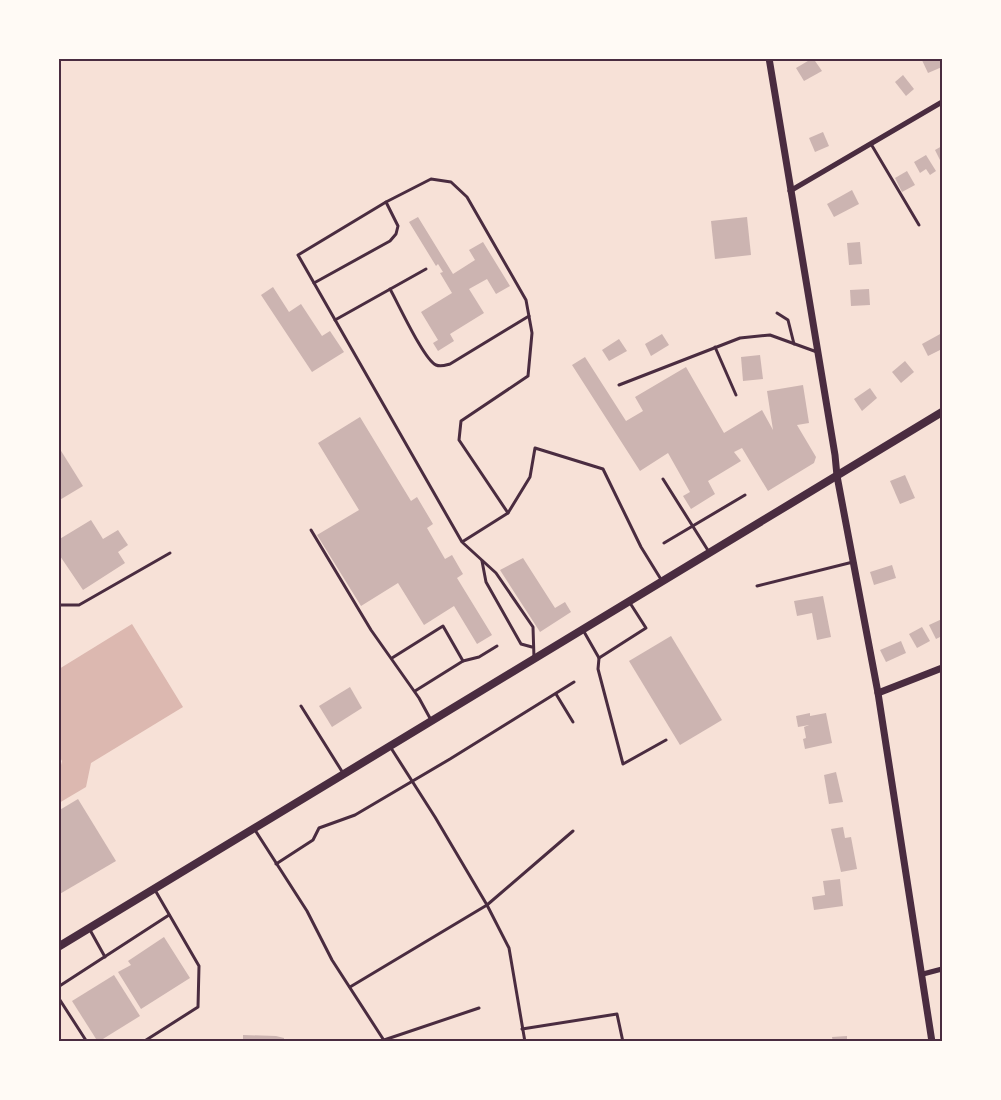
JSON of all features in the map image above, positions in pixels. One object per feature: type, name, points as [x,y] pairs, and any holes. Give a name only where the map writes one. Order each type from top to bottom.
[{"type":"main road","points":[[58,946],[942,412]]},
{"type":"street","points":[[769,58],[837,476],[879,693],[932,1041]]},
{"type":"street","points":[[790,191],[942,102]]},
{"type":"street","points":[[879,693],[942,668]]},
{"type":"street","points":[[923,974],[942,969]]},
{"type":"lane","points":[[871,144],[919,225]]},
{"type":"lane","points":[[508,513],[459,440],[461,421],[528,376],[532,333],[526,300],[467,197],[451,182],[431,179],[386,202],[298,255],[462,542],[496,573],[534,627],[534,659]]},
{"type":"lane","points":[[314,283],[390,241],[396,234],[398,226],[386,202]]},
{"type":"lane","points":[[335,320],[426,269]]},
{"type":"lane","points":[[390,289],[425,354],[436,365],[444,366],[450,363],[529,316]]},
{"type":"lane","points":[[777,313],[788,320],[794,344]]},
{"type":"lane","points":[[619,384],[740,338],[764,334],[779,337],[817,352]]},
{"type":"lane","points":[[715,347],[736,396]]},
{"type":"lane","points":[[462,542],[508,513],[530,477],[536,448],[603,469],[641,547],[662,581]]},
{"type":"lane","points":[[663,479],[710,553]]},
{"type":"lane","points":[[664,543],[745,495]]},
{"type":"lane","points":[[311,530],[365,620],[415,691],[432,721]]},
{"type":"lane","points":[[59,604],[79,605],[170,553]]},
{"type":"lane","points":[[482,559],[486,582],[521,644],[533,647]]},
{"type":"lane","points":[[757,586],[853,562]]},
{"type":"lane","points":[[599,658],[646,628],[630,602]]},
{"type":"lane","points":[[392,658],[443,626],[463,660]]},
{"type":"lane","points":[[583,630],[599,658],[598,669],[623,764],[666,740]]},
{"type":"lane","points":[[415,691],[463,660],[479,657],[497,646]]},
{"type":"lane","points":[[276,864],[313,840],[319,828],[355,815],[574,682]]},
{"type":"lane","points":[[556,694],[573,722]]},
{"type":"lane","points":[[301,706],[344,774]]},
{"type":"lane","points":[[390,746],[487,905],[510,948],[525,1041]]},
{"type":"lane","points":[[254,829],[307,911],[332,960],[385,1041],[479,1008]]},
{"type":"lane","points":[[350,987],[487,905],[573,831]]},
{"type":"lane","points":[[143,1041],[198,1007],[199,966],[154,889]]},
{"type":"lane","points":[[58,987],[169,915]]},
{"type":"lane","points":[[89,928],[105,957]]},
{"type":"lane","points":[[58,997],[87,1041]]},
{"type":"lane","points":[[522,1029],[617,1014],[623,1041]]},
{"type":"shaded area","points":[[132,624],[183,707],[91,763],[86,787],[59,803],[59,773],[62,761],[58,754],[59,669]]},
{"type":"building","points":[[813,58],[822,71],[804,81],[796,68]]},
{"type":"building","points":[[921,58],[942,58],[942,67],[928,73]]},
{"type":"building","points":[[903,75],[914,89],[906,96],[895,82]]},
{"type":"building","points":[[823,132],[829,146],[815,152],[809,138]]},
{"type":"building","points":[[942,146],[942,164],[935,150]]},
{"type":"building","points":[[926,155],[936,171],[930,175],[926,169],[920,173],[914,162]]},
{"type":"building","points":[[907,171],[915,185],[902,192],[895,178]]},
{"type":"building","points":[[852,190],[859,204],[834,217],[827,204]]},
{"type":"building","points":[[418,217],[453,274],[475,260],[469,250],[483,242],[510,286],[496,294],[487,279],[469,289],[484,313],[450,334],[454,341],[438,351],[433,343],[438,340],[421,312],[452,293],[440,273],[443,272],[438,264],[436,266],[409,222]]},
{"type":"building","points":[[747,217],[751,255],[715,259],[711,221]]},
{"type":"building","points":[[860,242],[862,264],[849,265],[847,243]]},
{"type":"building","points":[[273,287],[289,312],[301,304],[322,336],[330,331],[344,352],[312,372],[261,295]]},
{"type":"building","points":[[869,289],[870,305],[851,306],[850,290]]},
{"type":"building","points":[[942,333],[942,349],[928,356],[922,344]]},
{"type":"building","points":[[662,334],[669,345],[651,356],[645,344]]},
{"type":"building","points":[[619,339],[627,351],[609,361],[602,350]]},
{"type":"building","points":[[760,355],[763,379],[743,381],[741,357]]},
{"type":"building","points":[[585,357],[626,421],[643,411],[635,397],[686,367],[724,433],[762,410],[773,430],[767,391],[803,385],[809,423],[797,425],[816,457],[814,463],[768,491],[742,448],[734,452],[741,461],[708,481],[715,494],[691,509],[683,496],[690,492],[668,453],[640,471],[572,365]]},
{"type":"building","points":[[905,361],[914,372],[901,383],[892,372]]},
{"type":"building","points":[[870,388],[877,398],[862,411],[854,399]]},
{"type":"building","points":[[360,417],[411,501],[417,497],[433,524],[427,528],[445,559],[452,555],[463,574],[457,578],[492,635],[477,644],[454,606],[424,625],[398,583],[361,606],[317,535],[359,510],[318,443]]},
{"type":"building","points":[[58,446],[83,486],[58,501]]},
{"type":"building","points":[[905,475],[915,498],[900,504],[890,481]]},
{"type":"building","points":[[91,520],[103,539],[118,530],[128,545],[118,552],[125,563],[83,590],[58,553],[58,540]]},
{"type":"building","points":[[523,558],[555,608],[565,602],[571,612],[540,632],[500,570]]},
{"type":"building","points":[[892,565],[896,578],[874,585],[870,572]]},
{"type":"building","points":[[823,596],[831,637],[817,640],[812,613],[797,616],[794,601]]},
{"type":"building","points":[[942,619],[942,636],[936,639],[929,625]]},
{"type":"building","points":[[922,627],[930,641],[917,648],[909,634]]},
{"type":"building","points":[[671,636],[722,720],[680,745],[629,661]]},
{"type":"building","points":[[901,641],[906,653],[886,662],[880,650]]},
{"type":"building","points":[[350,687],[362,708],[332,727],[319,706]]},
{"type":"building","points":[[810,713],[810,716],[826,713],[832,743],[805,749],[804,727],[809,725],[798,727],[796,716]]},
{"type":"building","points":[[836,772],[843,802],[829,804],[824,775]]},
{"type":"building","points":[[78,799],[116,861],[58,895],[58,811]]},
{"type":"building","points":[[843,827],[845,838],[851,837],[857,869],[841,872],[831,829]]},
{"type":"building","points":[[840,879],[843,906],[814,910],[812,897],[825,895],[823,881]]},
{"type":"building","points":[[164,937],[190,978],[141,1009],[118,972],[131,965],[128,961]]},
{"type":"building","points":[[114,975],[140,1016],[98,1042],[72,1001]]},
{"type":"building","points":[[243,1035],[276,1036],[284,1038],[284,1042],[243,1042]]},
{"type":"building","points":[[847,1036],[847,1042],[833,1042],[832,1037]]}]
